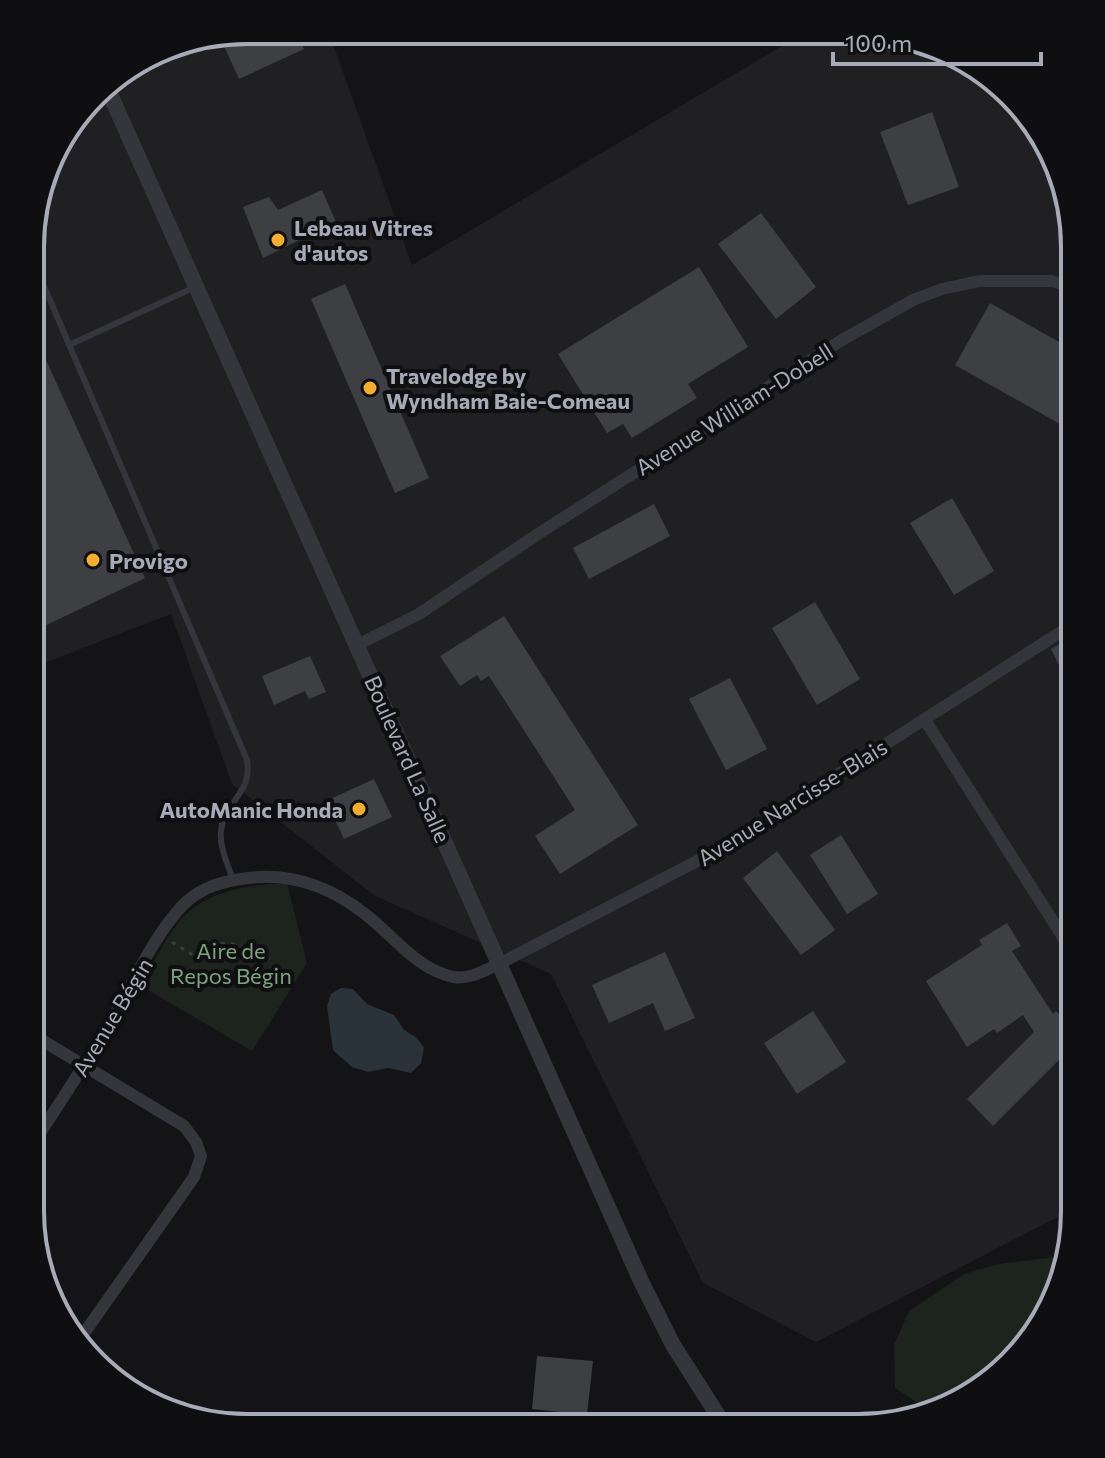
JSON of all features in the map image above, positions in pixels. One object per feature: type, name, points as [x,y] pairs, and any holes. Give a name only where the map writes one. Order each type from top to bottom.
[{"type":"street","name":"Boulevard La Salle","points":[[111,96],[641,1281],[673,1345],[717,1414]]},
{"type":"street","name":"Avenue William-Dobell","points":[[357,645],[419,614],[538,534],[842,340],[913,300],[942,289],[979,281],[1052,281],[1061,284]]},
{"type":"street","name":"Avenue Narcisse-Blais","points":[[499,964],[728,845],[1061,632]]},
{"type":"street","points":[[925,720],[1061,934]]},
{"type":"street","name":"Avenue Bégin","points":[[44,1127],[85,1065],[161,936],[182,906],[201,890],[261,875],[284,876],[319,886],[365,914],[427,968],[456,977],[470,976],[499,964]]},
{"type":"street","points":[[44,1041],[184,1126],[196,1142],[201,1156],[194,1177],[85,1333]]},
{"type":"lane","points":[[44,286],[247,760],[249,773],[244,789],[223,819],[221,831],[233,880]]},
{"type":"lane","points":[[69,345],[196,287]]},
{"type":"path","points":[[161,936],[201,960],[214,945],[223,943],[234,943],[261,957]]},
{"type":"shaded area","points":[[333,44],[412,265],[786,44],[884,46],[935,59],[959,71],[1001,104],[1034,146],[1050,182],[1059,221],[1061,1215],[816,1342],[703,1283],[551,974],[375,896],[232,784],[171,614],[44,663],[46,221],[59,170],[78,134],[113,94],[134,78],[182,55],[221,46]]},
{"type":"shaded area","points":[[341,988],[353,989],[367,1004],[394,1015],[404,1030],[417,1038],[424,1048],[421,1063],[411,1073],[388,1068],[368,1072],[352,1067],[333,1050],[327,1006],[331,994]]},
{"type":"green space","name":"Aire de Repos Bégin","points":[[287,883],[307,963],[252,1051],[141,986],[174,929],[190,911],[229,891]]},
{"type":"green space","points":[[1055,1257],[1040,1301],[1011,1345],[971,1380],[923,1403],[919,1404],[895,1388],[894,1345],[909,1311],[964,1274],[998,1264]]},
{"type":"building","points":[[302,44],[304,49],[239,79],[224,46]]},
{"type":"building","points":[[932,112],[959,187],[908,205],[880,132]]},
{"type":"building","name":"Lebeau Vitres d'autos","points":[[322,190],[336,222],[263,258],[243,207],[269,197],[278,210]]},
{"type":"building","points":[[761,213],[816,287],[776,319],[718,244]]},
{"type":"building","points":[[699,267],[748,347],[688,384],[697,398],[632,438],[623,424],[607,433],[558,354]]},
{"type":"building","name":"Travelodge by Wyndham Baie-Comeau","points":[[345,284],[429,478],[395,493],[311,299]]},
{"type":"building","points":[[990,303],[1061,343],[1061,422],[1060,424],[955,365]]},
{"type":"building","points":[[44,355],[145,578],[44,626]]},
{"type":"building","points":[[952,498],[994,571],[954,595],[910,523]]},
{"type":"building","points":[[654,504],[670,536],[589,579],[573,548]]},
{"type":"building","points":[[815,602],[860,679],[817,705],[772,628]]},
{"type":"building","points":[[504,616],[638,825],[560,874],[535,836],[575,810],[489,676],[481,681],[477,675],[460,686],[440,656]]},
{"type":"building","points":[[1061,643],[1061,669],[1051,649]]},
{"type":"building","points":[[310,656],[326,692],[309,699],[305,691],[274,705],[262,676]]},
{"type":"building","points":[[730,678],[767,749],[726,770],[689,699]]},
{"type":"building","name":"AutoManic Honda","points":[[374,779],[392,817],[344,839],[326,801]]},
{"type":"building","points":[[841,835],[878,894],[847,914],[810,855]]},
{"type":"building","points":[[777,851],[835,930],[801,955],[743,878]]},
{"type":"building","points":[[1007,923],[1021,946],[1012,951],[1053,1014],[1056,1011],[1061,1016],[1061,1058],[993,1126],[967,1099],[1034,1032],[1023,1015],[997,1033],[994,1029],[967,1047],[926,981],[982,945],[979,940]]},
{"type":"building","points":[[665,952],[695,1018],[665,1031],[653,1003],[609,1023],[592,985]]},
{"type":"building","points":[[813,1011],[846,1062],[797,1094],[764,1043]]},
{"type":"building","points":[[537,1356],[593,1361],[587,1414],[532,1409]]},
{"type":"place","name":"Lebeau Vitres d'autos","points":[[278,240]]},
{"type":"place","name":"Travelodge by Wyndham Baie-Comeau","points":[[370,388]]},
{"type":"place","name":"Provigo","points":[[93,560]]},
{"type":"place","name":"AutoManic Honda","points":[[359,809]]}]
